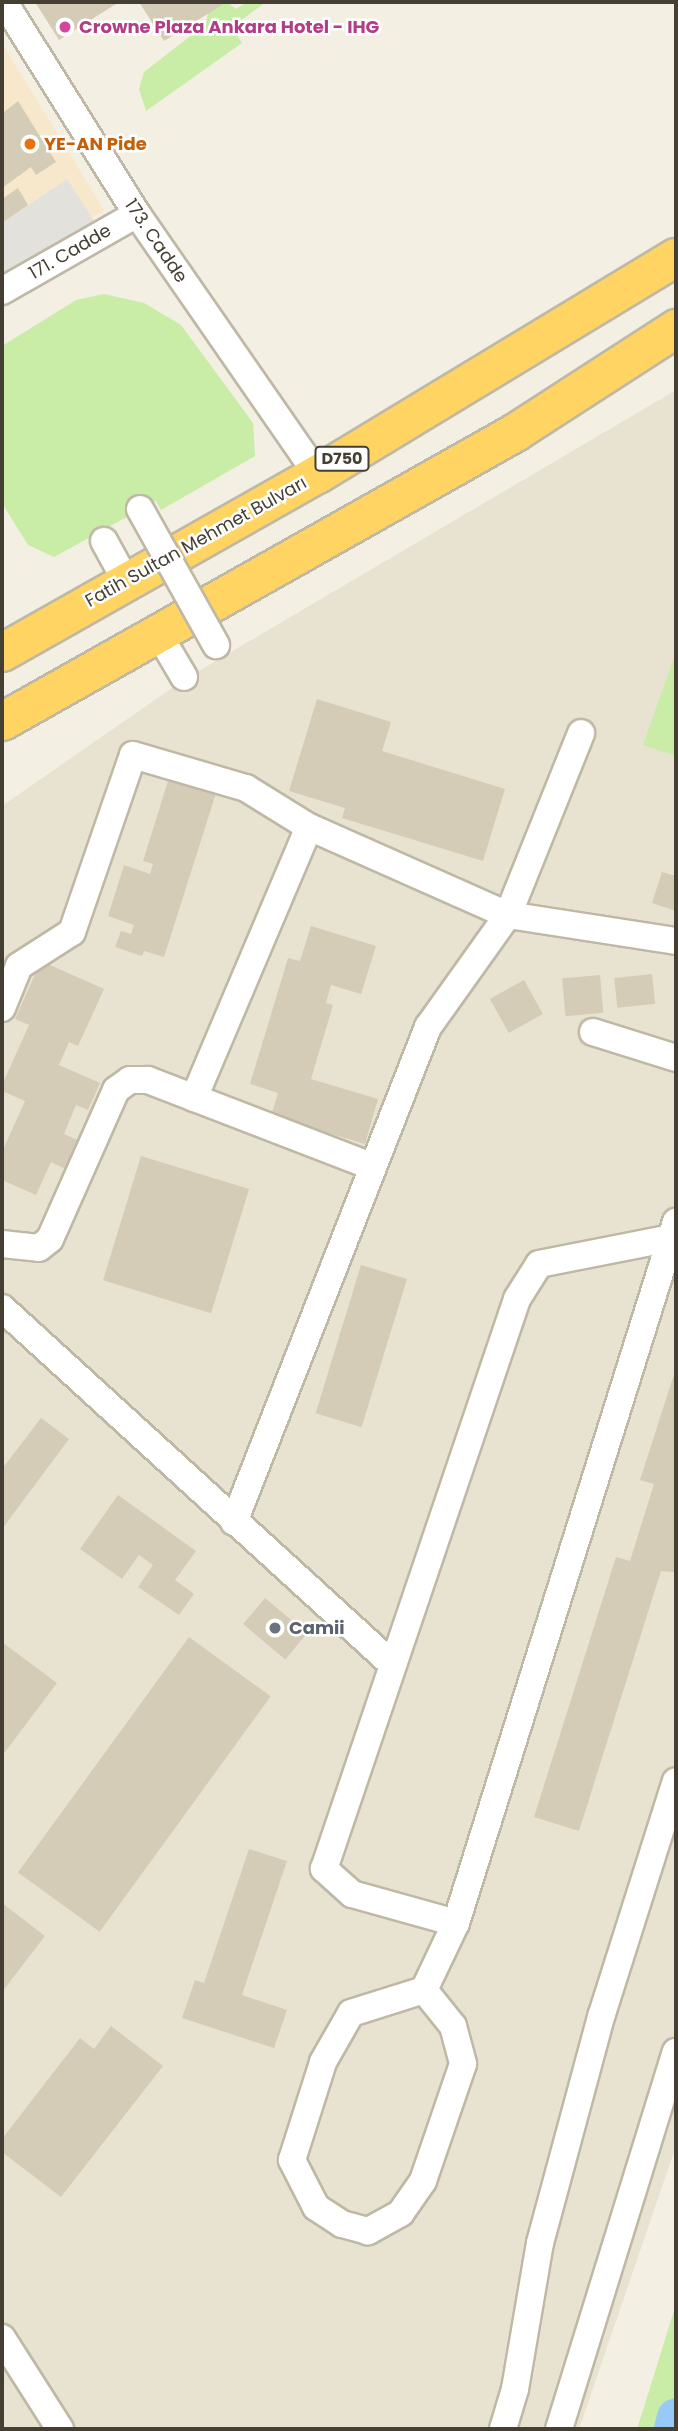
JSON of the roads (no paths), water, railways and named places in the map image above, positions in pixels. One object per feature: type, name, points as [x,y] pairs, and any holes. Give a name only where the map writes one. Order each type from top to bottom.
[{"type":"highway","name":"Fatih Sultan Mehmet Bulvarı","points":[[2,652],[317,474],[676,257]]},
{"type":"highway","points":[[2,721],[515,432],[676,328]]},
{"type":"street","name":"173. Cadde","points":[[4,2],[137,214],[317,474]]},
{"type":"street","name":"171. Cadde","points":[[2,291],[137,214]]},
{"type":"street","points":[[140,509],[216,645]]},
{"type":"street","points":[[104,541],[126,581]]},
{"type":"street","points":[[158,633],[184,677]]},
{"type":"street","points":[[234,1522],[428,1027],[508,915],[581,733]]},
{"type":"street","points":[[2,1008],[19,966],[72,932],[133,755],[246,788],[309,827],[508,915],[676,942]]},
{"type":"street","points":[[194,1098],[309,827]]},
{"type":"street","points":[[593,1032],[676,1058]]},
{"type":"street","points":[[2,1244],[39,1248],[50,1240],[116,1090],[130,1080],[148,1080],[373,1167]]},
{"type":"street","points":[[456,1923],[352,1894],[324,1868],[517,1299],[539,1264],[674,1230]]},
{"type":"street","points":[[424,1990],[453,2026],[463,2064],[423,2181],[401,2213],[368,2231],[342,2224],[316,2207],[292,2160],[323,2062],[351,2013],[424,1990],[456,1923],[674,1230]]},
{"type":"street","points":[[2,1308],[393,1665]]},
{"type":"street","points":[[503,2429],[515,2389],[540,2243],[602,2014],[676,1781]]},
{"type":"street","points":[[559,2429],[676,2052]]},
{"type":"street","points":[[2,2339],[60,2429]]},
{"type":"waterway","points":[[673,2429],[676,2417]]},
{"type":"place","name":"Crowne Plaza Ankara Hotel - IHG","points":[[65,27]]},
{"type":"place","name":"YE-AN Pide","points":[[30,144]]},
{"type":"place","name":"Camii","points":[[275,1628]]}]
